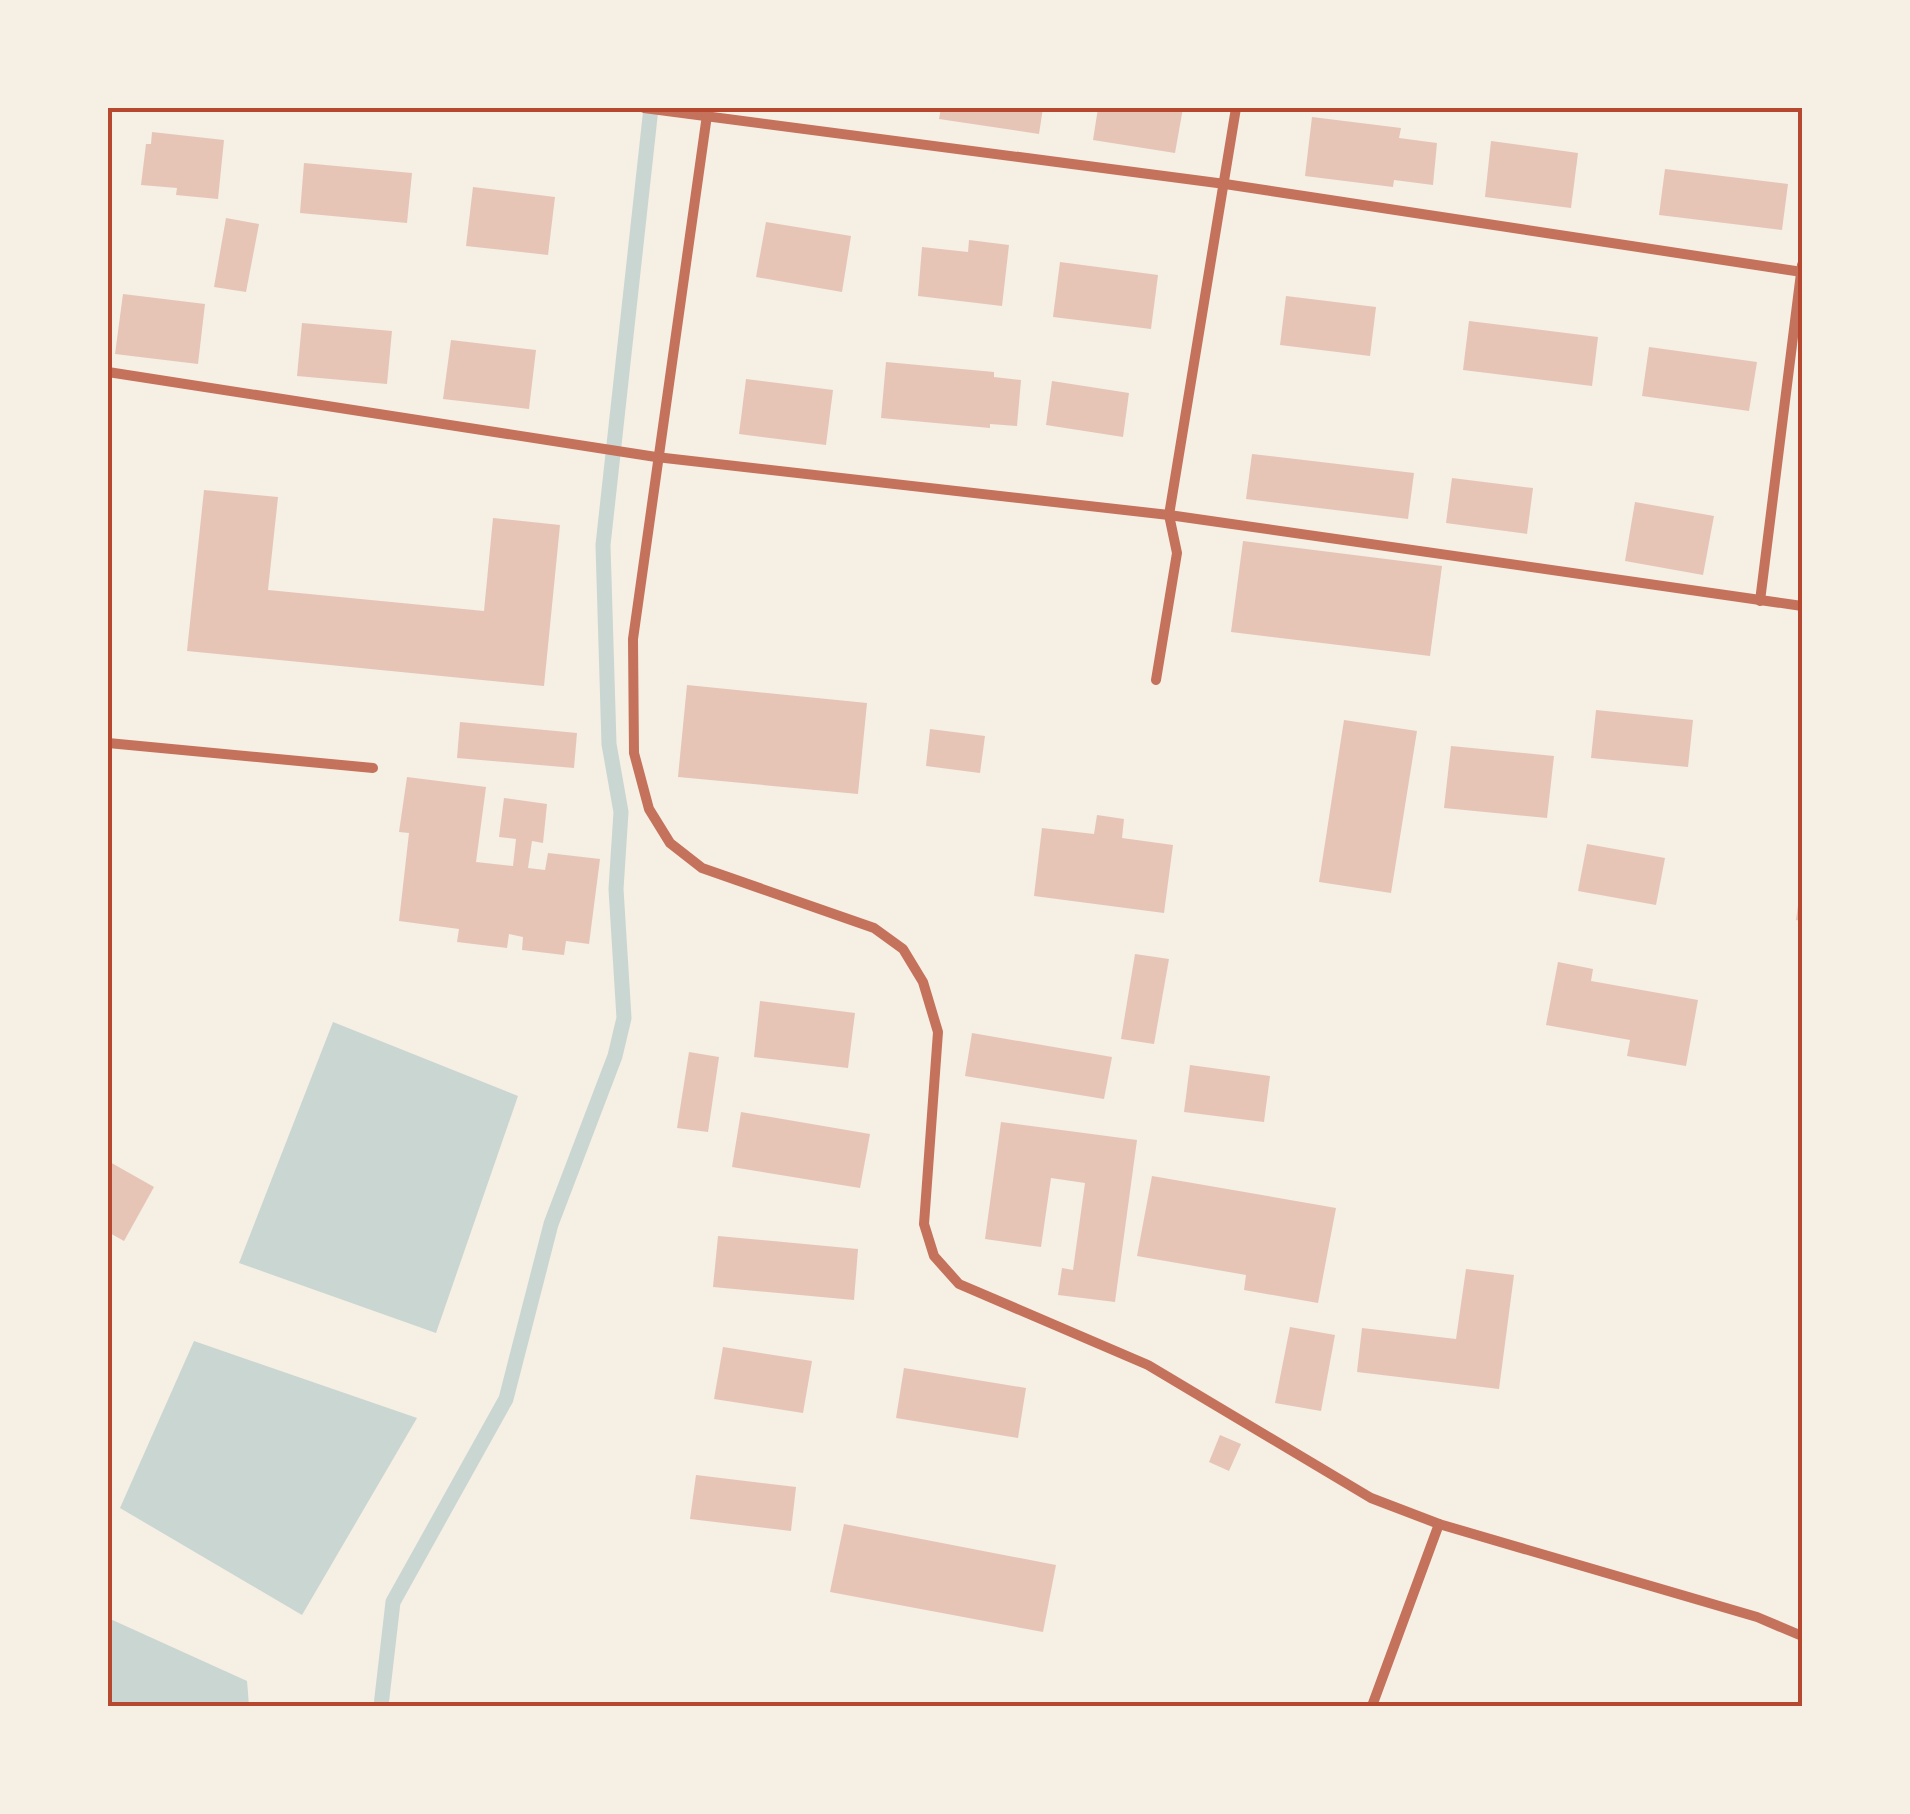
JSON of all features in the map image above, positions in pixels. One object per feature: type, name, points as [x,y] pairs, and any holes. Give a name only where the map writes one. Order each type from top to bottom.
[{"type":"street","points":[[644,108],[707,112],[1225,184],[1802,270],[1760,601]]},
{"type":"street","points":[[1156,680],[1178,553],[1169,515],[1236,108]]},
{"type":"street","points":[[707,112],[633,639],[634,753],[649,809],[670,843],[702,868],[874,928],[903,948],[924,982],[938,1032],[924,1224],[934,1256],[959,1284],[1148,1365],[1370,1498],[1439,1524],[1757,1617],[1802,1636]]},
{"type":"street","points":[[108,372],[656,457],[1169,515],[1802,606]]},
{"type":"street","points":[[108,743],[373,768]]},
{"type":"street","points":[[1372,1706],[1439,1524]]},
{"type":"shaded area","points":[[333,1022],[518,1096],[436,1333],[239,1263]]},
{"type":"shaded area","points":[[194,1341],[417,1418],[302,1615],[120,1508]]},
{"type":"shaded area","points":[[108,1618],[247,1681],[249,1706],[108,1706]]},
{"type":"building","points":[[941,108],[1043,108],[1039,134],[939,119]]},
{"type":"building","points":[[1098,108],[1183,108],[1175,153],[1093,140]]},
{"type":"building","points":[[1312,117],[1401,128],[1399,138],[1437,143],[1433,185],[1394,180],[1393,187],[1305,176]]},
{"type":"building","points":[[152,132],[224,140],[218,199],[176,195],[177,188],[141,185],[146,144],[151,144]]},
{"type":"building","points":[[1491,141],[1578,153],[1571,208],[1485,197]]},
{"type":"building","points":[[304,163],[412,173],[407,223],[300,213]]},
{"type":"building","points":[[1665,169],[1788,184],[1782,230],[1659,215]]},
{"type":"building","points":[[473,187],[555,197],[548,255],[466,246]]},
{"type":"building","points":[[226,218],[259,224],[246,292],[214,287]]},
{"type":"building","points":[[766,222],[851,236],[842,292],[756,277]]},
{"type":"building","points":[[969,240],[1009,245],[1002,306],[918,296],[922,247],[968,252]]},
{"type":"building","points":[[1060,262],[1158,275],[1151,329],[1053,317]]},
{"type":"building","points":[[123,294],[205,304],[198,364],[115,354]]},
{"type":"building","points":[[1286,296],[1376,307],[1370,356],[1280,345]]},
{"type":"building","points":[[1469,321],[1598,337],[1592,386],[1463,370]]},
{"type":"building","points":[[302,323],[392,331],[387,384],[297,376]]},
{"type":"building","points":[[451,340],[536,350],[529,409],[443,399]]},
{"type":"building","points":[[1649,347],[1757,362],[1749,411],[1642,396]]},
{"type":"building","points":[[886,362],[994,372],[994,377],[1021,380],[1017,426],[990,424],[990,428],[881,418]]},
{"type":"building","points":[[746,379],[833,390],[826,445],[739,434]]},
{"type":"building","points":[[1052,381],[1129,393],[1123,437],[1046,425]]},
{"type":"building","points":[[1252,454],[1414,473],[1408,519],[1246,499]]},
{"type":"building","points":[[1452,478],[1533,488],[1527,534],[1446,523]]},
{"type":"building","points":[[204,490],[278,497],[268,590],[484,611],[493,518],[560,525],[544,686],[187,651]]},
{"type":"building","points":[[1635,502],[1714,516],[1703,575],[1625,561]]},
{"type":"building","points":[[1243,541],[1442,566],[1430,656],[1231,632]]},
{"type":"building","points":[[687,685],[867,703],[858,794],[678,777]]},
{"type":"building","points":[[1596,710],[1693,720],[1688,767],[1591,758]]},
{"type":"building","points":[[1344,720],[1417,731],[1391,893],[1319,882]]},
{"type":"building","points":[[460,722],[577,733],[574,768],[457,758]]},
{"type":"building","points":[[930,729],[985,736],[980,773],[926,766]]},
{"type":"building","points":[[1451,746],[1554,756],[1547,818],[1444,808]]},
{"type":"building","points":[[407,777],[486,787],[476,862],[513,866],[516,839],[499,837],[504,798],[547,804],[543,843],[532,841],[528,868],[545,870],[548,853],[600,859],[589,944],[566,941],[564,955],[522,950],[523,937],[509,934],[507,948],[457,942],[459,929],[399,921],[409,833],[399,832]]},
{"type":"building","points":[[1097,815],[1124,819],[1122,838],[1173,845],[1164,913],[1034,896],[1042,828],[1094,834]]},
{"type":"building","points":[[1587,844],[1665,858],[1656,905],[1578,891]]},
{"type":"building","points":[[1802,891],[1802,921],[1796,920]]},
{"type":"building","points":[[1135,954],[1169,959],[1154,1044],[1121,1039]]},
{"type":"building","points":[[1558,962],[1593,969],[1591,981],[1698,1000],[1686,1066],[1627,1056],[1630,1040],[1546,1025]]},
{"type":"building","points":[[760,1001],[855,1013],[848,1068],[754,1057]]},
{"type":"building","points":[[972,1033],[1112,1057],[1104,1099],[965,1076]]},
{"type":"building","points":[[689,1052],[719,1057],[708,1132],[677,1128]]},
{"type":"building","points":[[1190,1065],[1270,1076],[1264,1122],[1184,1112]]},
{"type":"building","points":[[741,1112],[870,1134],[860,1188],[732,1167]]},
{"type":"building","points":[[1001,1122],[1137,1140],[1115,1302],[1058,1295],[1062,1268],[1073,1270],[1085,1183],[1051,1178],[1041,1247],[985,1239]]},
{"type":"building","points":[[108,1161],[154,1187],[124,1241],[108,1232]]},
{"type":"building","points":[[1152,1176],[1336,1208],[1318,1303],[1244,1290],[1246,1275],[1137,1256]]},
{"type":"building","points":[[718,1236],[858,1249],[854,1300],[713,1287]]},
{"type":"building","points":[[1466,1269],[1514,1275],[1499,1389],[1357,1372],[1362,1328],[1456,1339]]},
{"type":"building","points":[[1290,1327],[1335,1335],[1321,1411],[1275,1403]]},
{"type":"building","points":[[723,1347],[812,1361],[803,1413],[714,1399]]},
{"type":"building","points":[[904,1368],[1026,1388],[1018,1438],[896,1418]]},
{"type":"building","points":[[1220,1435],[1241,1444],[1229,1471],[1209,1462]]},
{"type":"building","points":[[696,1475],[796,1487],[791,1531],[690,1519]]},
{"type":"building","points":[[844,1524],[1056,1565],[1043,1632],[830,1592]]},
{"type":"waterway","points":[[381,1706],[393,1602],[506,1399],[551,1224],[615,1056],[624,1018],[616,889],[621,812],[609,744],[603,545],[651,108]]}]
